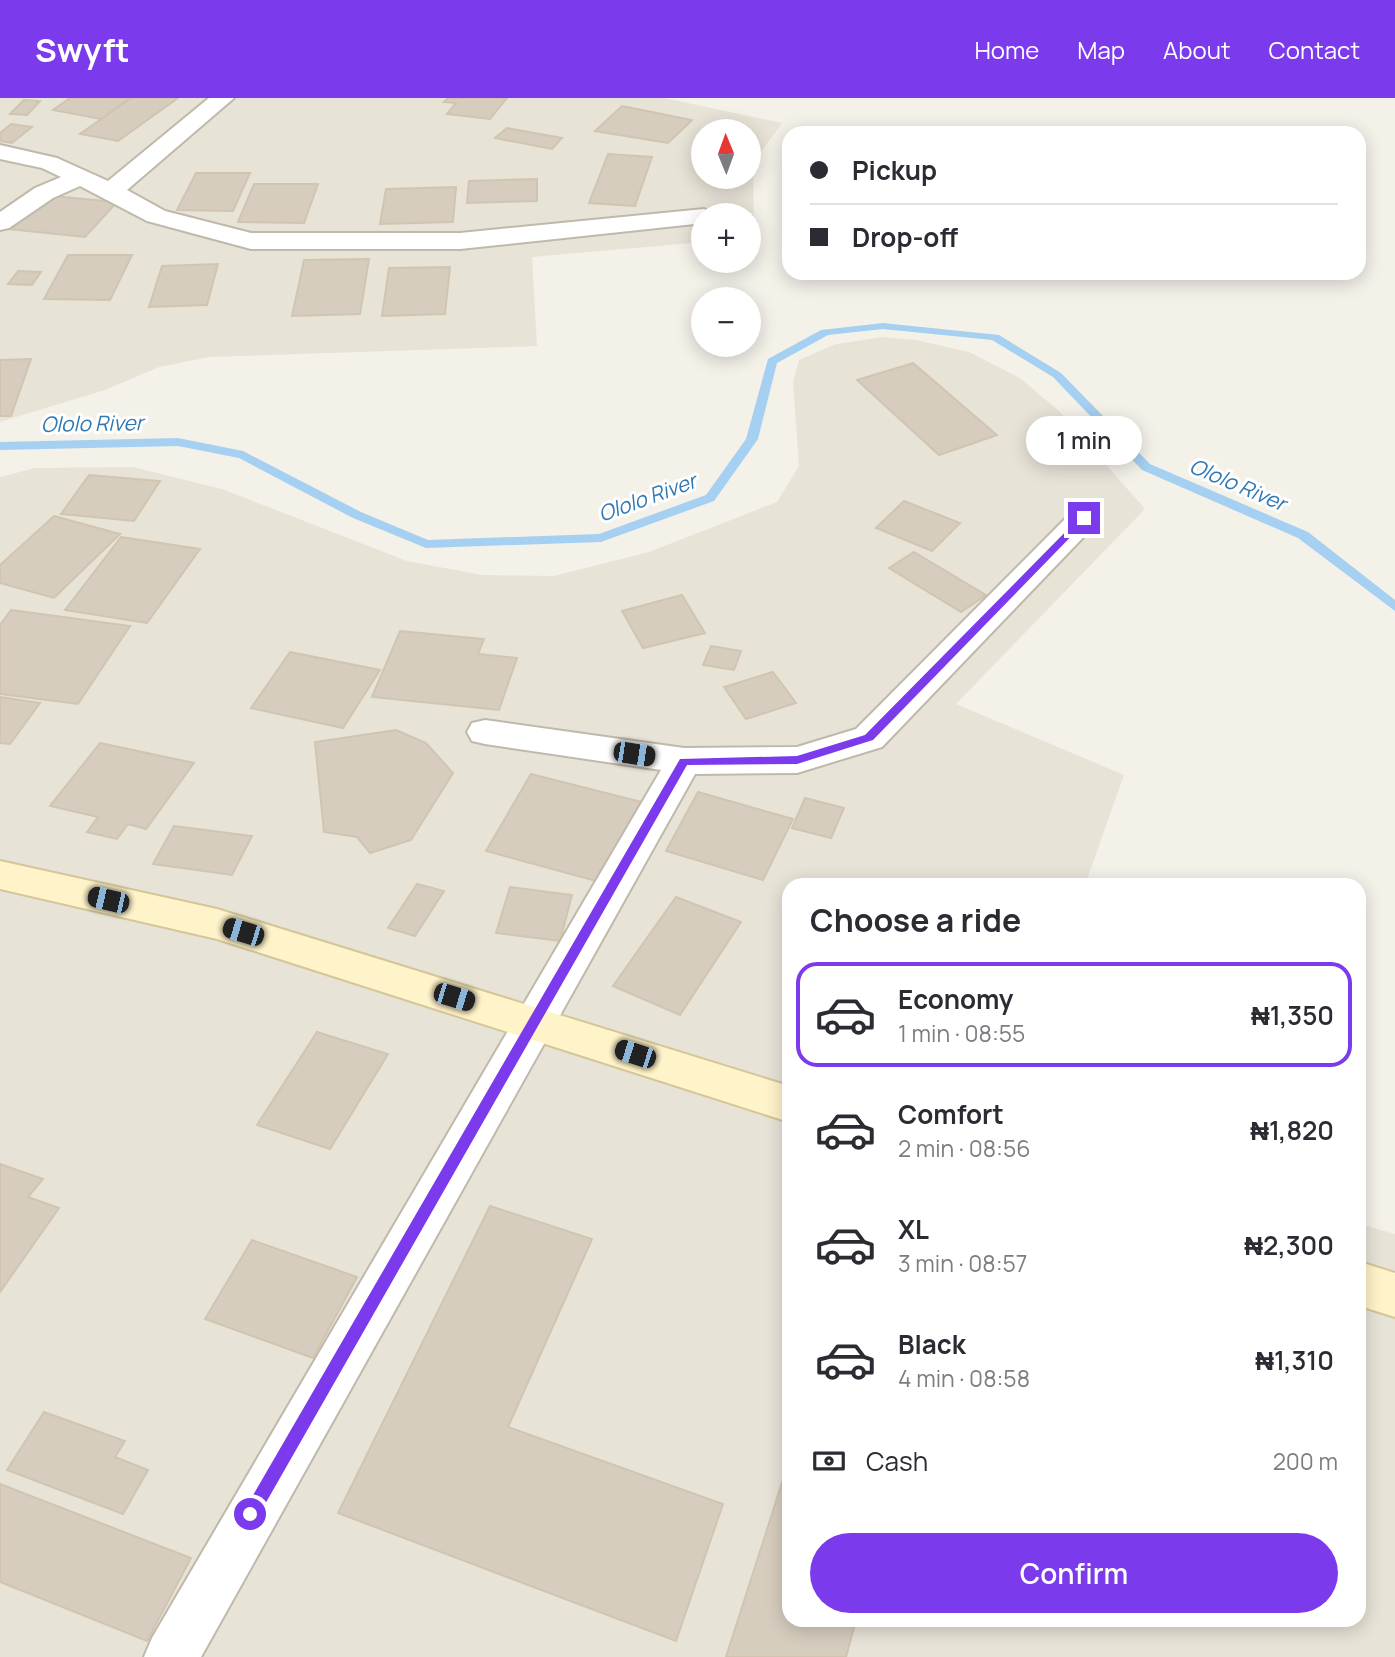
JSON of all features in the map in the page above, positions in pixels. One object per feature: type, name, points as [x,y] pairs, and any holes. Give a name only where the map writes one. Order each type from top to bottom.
[{"type":"main road","points":[[0,875],[217,924],[533,1021],[782,1102]]},
{"type":"main road","points":[[1366,1286],[1395,1294]]},
{"type":"street","points":[[111,191],[223,98]]},
{"type":"street","points":[[0,152],[49,163],[111,191],[156,216],[251,242],[460,241],[691,217]]},
{"type":"street","points":[[0,223],[44,193],[81,177]]},
{"type":"street","points":[[485,732],[684,761],[797,760],[869,738],[1084,518]]},
{"type":"street","points":[[171,1657],[684,761]]},
{"type":"shaded area","points":[[0,98],[664,98],[782,123],[761,152],[761,119],[691,119],[691,189],[753,189],[754,203],[691,203],[691,243],[532,257],[537,346],[210,357],[159,367],[105,390],[0,422]]},
{"type":"shaded area","points":[[883,337],[916,340],[969,352],[1020,378],[1059,411],[1145,509],[956,704],[1124,775],[1087,878],[782,878],[782,1627],[1366,1627],[1366,1226],[1395,1234],[1395,1657],[0,1657],[0,477],[35,468],[133,467],[222,489],[407,561],[482,575],[554,576],[649,552],[777,502],[799,466],[793,382],[799,360],[836,344]]},
{"type":"building","points":[[70,98],[130,98],[101,119],[53,110]]},
{"type":"building","points":[[131,98],[178,98],[118,141],[80,134]]},
{"type":"building","points":[[448,98],[507,98],[490,119],[447,114],[456,103],[444,102]]},
{"type":"building","points":[[24,100],[40,101],[27,115],[10,114]]},
{"type":"building","points":[[622,106],[691,120],[668,143],[595,131]]},
{"type":"building","points":[[11,124],[32,127],[12,143],[0,141],[0,133]]},
{"type":"building","points":[[507,128],[562,138],[552,149],[495,138]]},
{"type":"building","points":[[608,154],[652,157],[635,206],[589,203]]},
{"type":"building","points":[[196,173],[250,173],[233,211],[177,210]]},
{"type":"building","points":[[537,179],[537,201],[467,203],[469,181]]},
{"type":"building","points":[[254,184],[318,184],[304,223],[238,222]]},
{"type":"building","points":[[456,187],[453,222],[380,224],[386,189]]},
{"type":"building","points":[[42,195],[117,202],[85,237],[8,229]]},
{"type":"building","points":[[68,255],[132,255],[110,300],[44,299]]},
{"type":"building","points":[[369,259],[360,314],[292,316],[304,260]]},
{"type":"building","points":[[218,264],[207,305],[149,307],[162,266]]},
{"type":"building","points":[[450,267],[445,314],[382,316],[389,268]]},
{"type":"building","points":[[18,271],[41,272],[32,285],[8,284]]},
{"type":"building","points":[[31,359],[11,416],[0,416],[0,360]]},
{"type":"building","points":[[913,363],[997,435],[939,455],[857,380]]},
{"type":"building","points":[[89,475],[160,481],[134,521],[61,514]]},
{"type":"building","points":[[904,501],[960,523],[932,551],[876,528]]},
{"type":"building","points":[[54,516],[120,534],[54,598],[0,583],[0,565]]},
{"type":"building","points":[[121,537],[200,549],[147,623],[65,610]]},
{"type":"building","points":[[914,552],[986,595],[961,612],[889,568]]},
{"type":"building","points":[[682,595],[705,633],[643,648],[622,611]]},
{"type":"building","points":[[11,610],[130,626],[78,704],[0,694],[0,625]]},
{"type":"building","points":[[400,631],[484,639],[478,654],[517,658],[499,710],[372,697]]},
{"type":"building","points":[[711,646],[741,651],[734,670],[703,665]]},
{"type":"building","points":[[290,652],[380,670],[343,728],[251,708]]},
{"type":"building","points":[[773,672],[796,703],[746,719],[724,687]]},
{"type":"building","points":[[0,697],[40,703],[10,744],[0,743]]},
{"type":"building","points":[[396,730],[426,743],[453,773],[411,840],[370,853],[357,837],[324,832],[315,742]]},
{"type":"building","points":[[100,743],[194,763],[146,829],[128,824],[117,839],[87,832],[98,817],[50,806]]},
{"type":"building","points":[[531,774],[641,802],[600,882],[486,851]]},
{"type":"building","points":[[698,792],[793,819],[763,880],[666,851]]},
{"type":"building","points":[[805,798],[844,808],[831,838],[792,828]]},
{"type":"building","points":[[174,826],[252,836],[232,875],[153,864]]},
{"type":"building","points":[[417,884],[444,891],[415,936],[388,928]]},
{"type":"building","points":[[510,887],[572,895],[560,941],[496,933]]},
{"type":"building","points":[[676,897],[741,922],[680,1015],[613,986]]},
{"type":"building","points":[[317,1032],[388,1054],[330,1149],[257,1125]]},
{"type":"building","points":[[0,1164],[43,1179],[28,1197],[59,1208],[0,1292]]},
{"type":"building","points":[[490,1206],[592,1239],[508,1427],[723,1504],[676,1641],[338,1513]]},
{"type":"building","points":[[252,1240],[357,1277],[313,1358],[205,1319]]},
{"type":"building","points":[[44,1412],[125,1441],[115,1457],[148,1470],[123,1514],[7,1470]]},
{"type":"building","points":[[782,1483],[782,1627],[854,1627],[846,1657],[726,1657]]},
{"type":"building","points":[[0,1484],[191,1558],[147,1641],[0,1582]]},
{"type":"waterway","name":"Ololo River","points":[[0,446],[178,442],[243,455],[357,515],[426,544],[601,538],[710,498],[752,439],[772,361],[825,332],[883,326],[995,337],[1057,375],[1146,467],[1303,535],[1395,607]]},
{"type":"route","points":[[250,1514],[684,761],[797,760],[869,738],[1084,518]]}]
